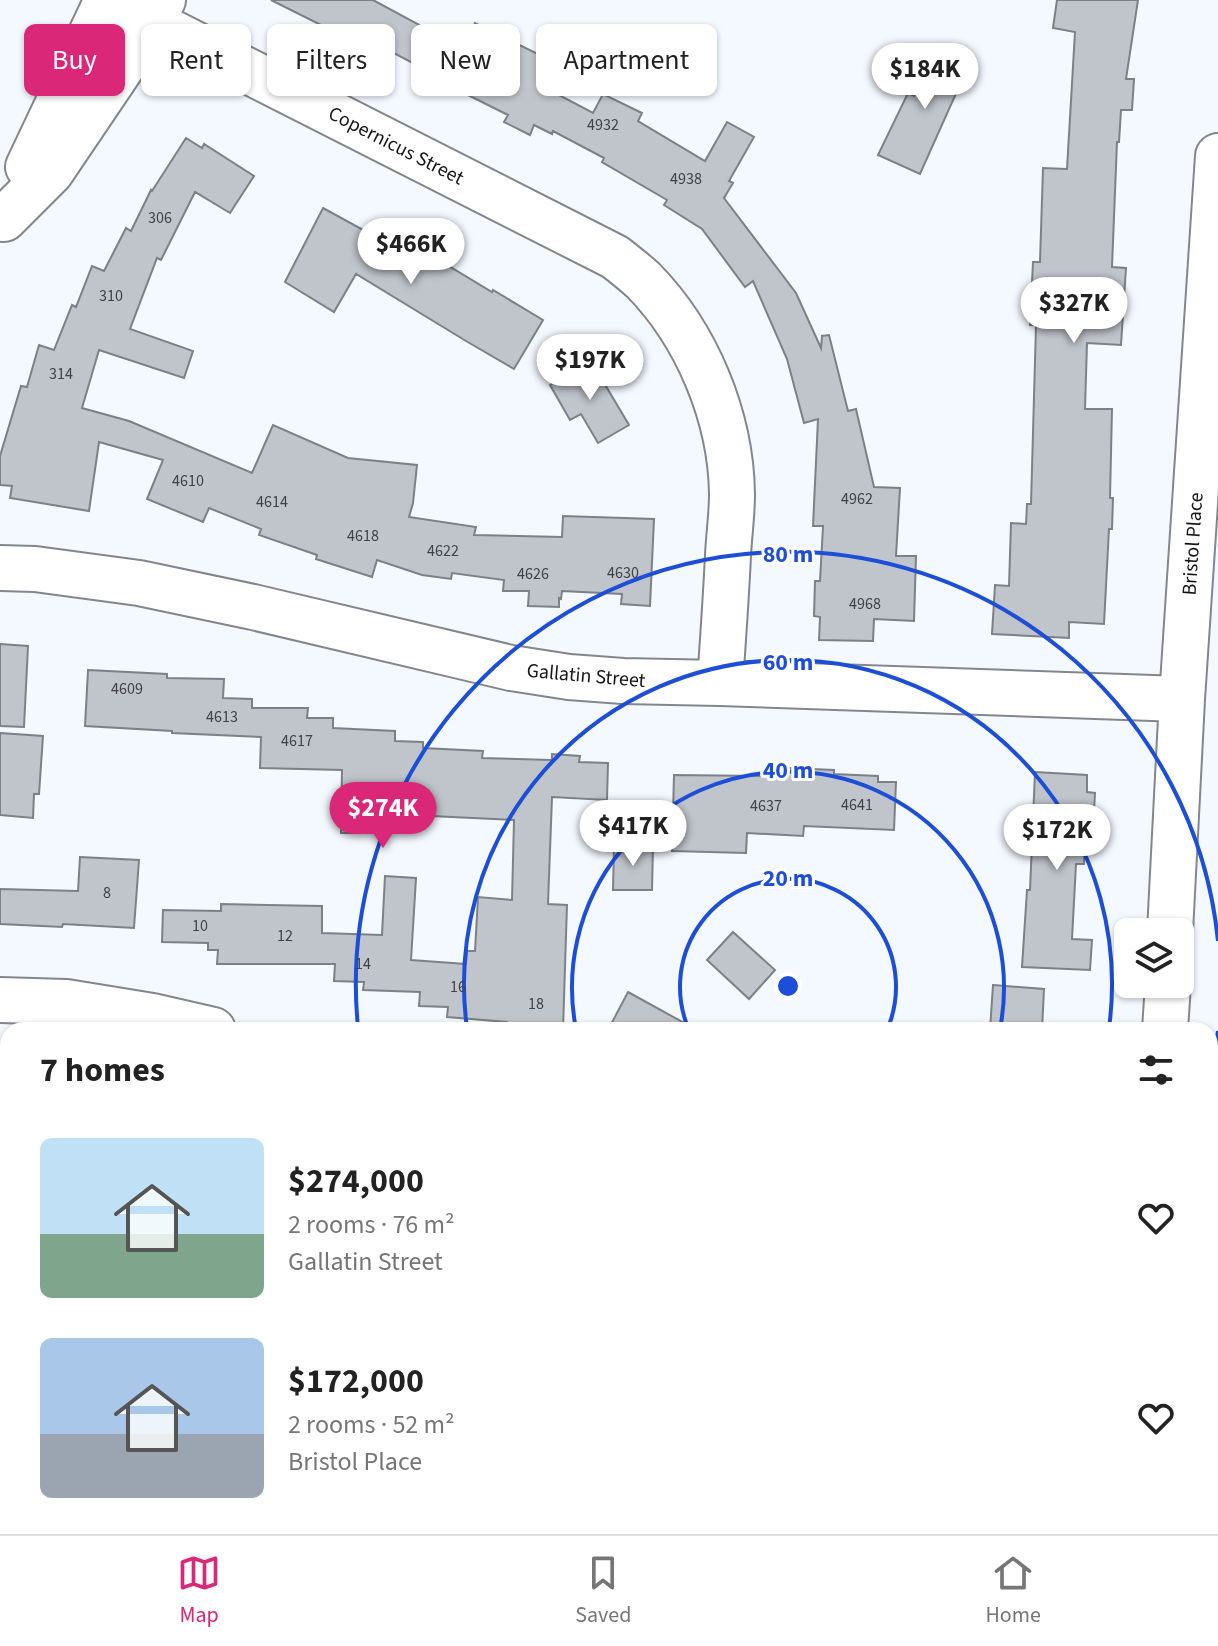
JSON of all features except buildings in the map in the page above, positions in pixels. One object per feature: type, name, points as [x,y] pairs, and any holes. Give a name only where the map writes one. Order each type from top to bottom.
[{"type":"street","name":"Copernicus Street","points":[[108,0],[158,11],[615,257],[641,278],[678,324],[703,369],[728,455],[732,494],[720,683]]},
{"type":"street","points":[[2,223],[108,0]]},
{"type":"street","points":[[2,223],[51,172],[158,11]]},
{"type":"street","name":"Bristol Place","points":[[1171,918],[1182,699],[1216,244],[1218,156]]},
{"type":"street","name":"Gallatin Street","points":[[0,568],[35,569],[139,583],[526,671],[569,677],[1182,699]]},
{"type":"street","points":[[1166,1022],[1167,998]]},
{"type":"street","points":[[0,1000],[66,1002],[178,1022]]}]
